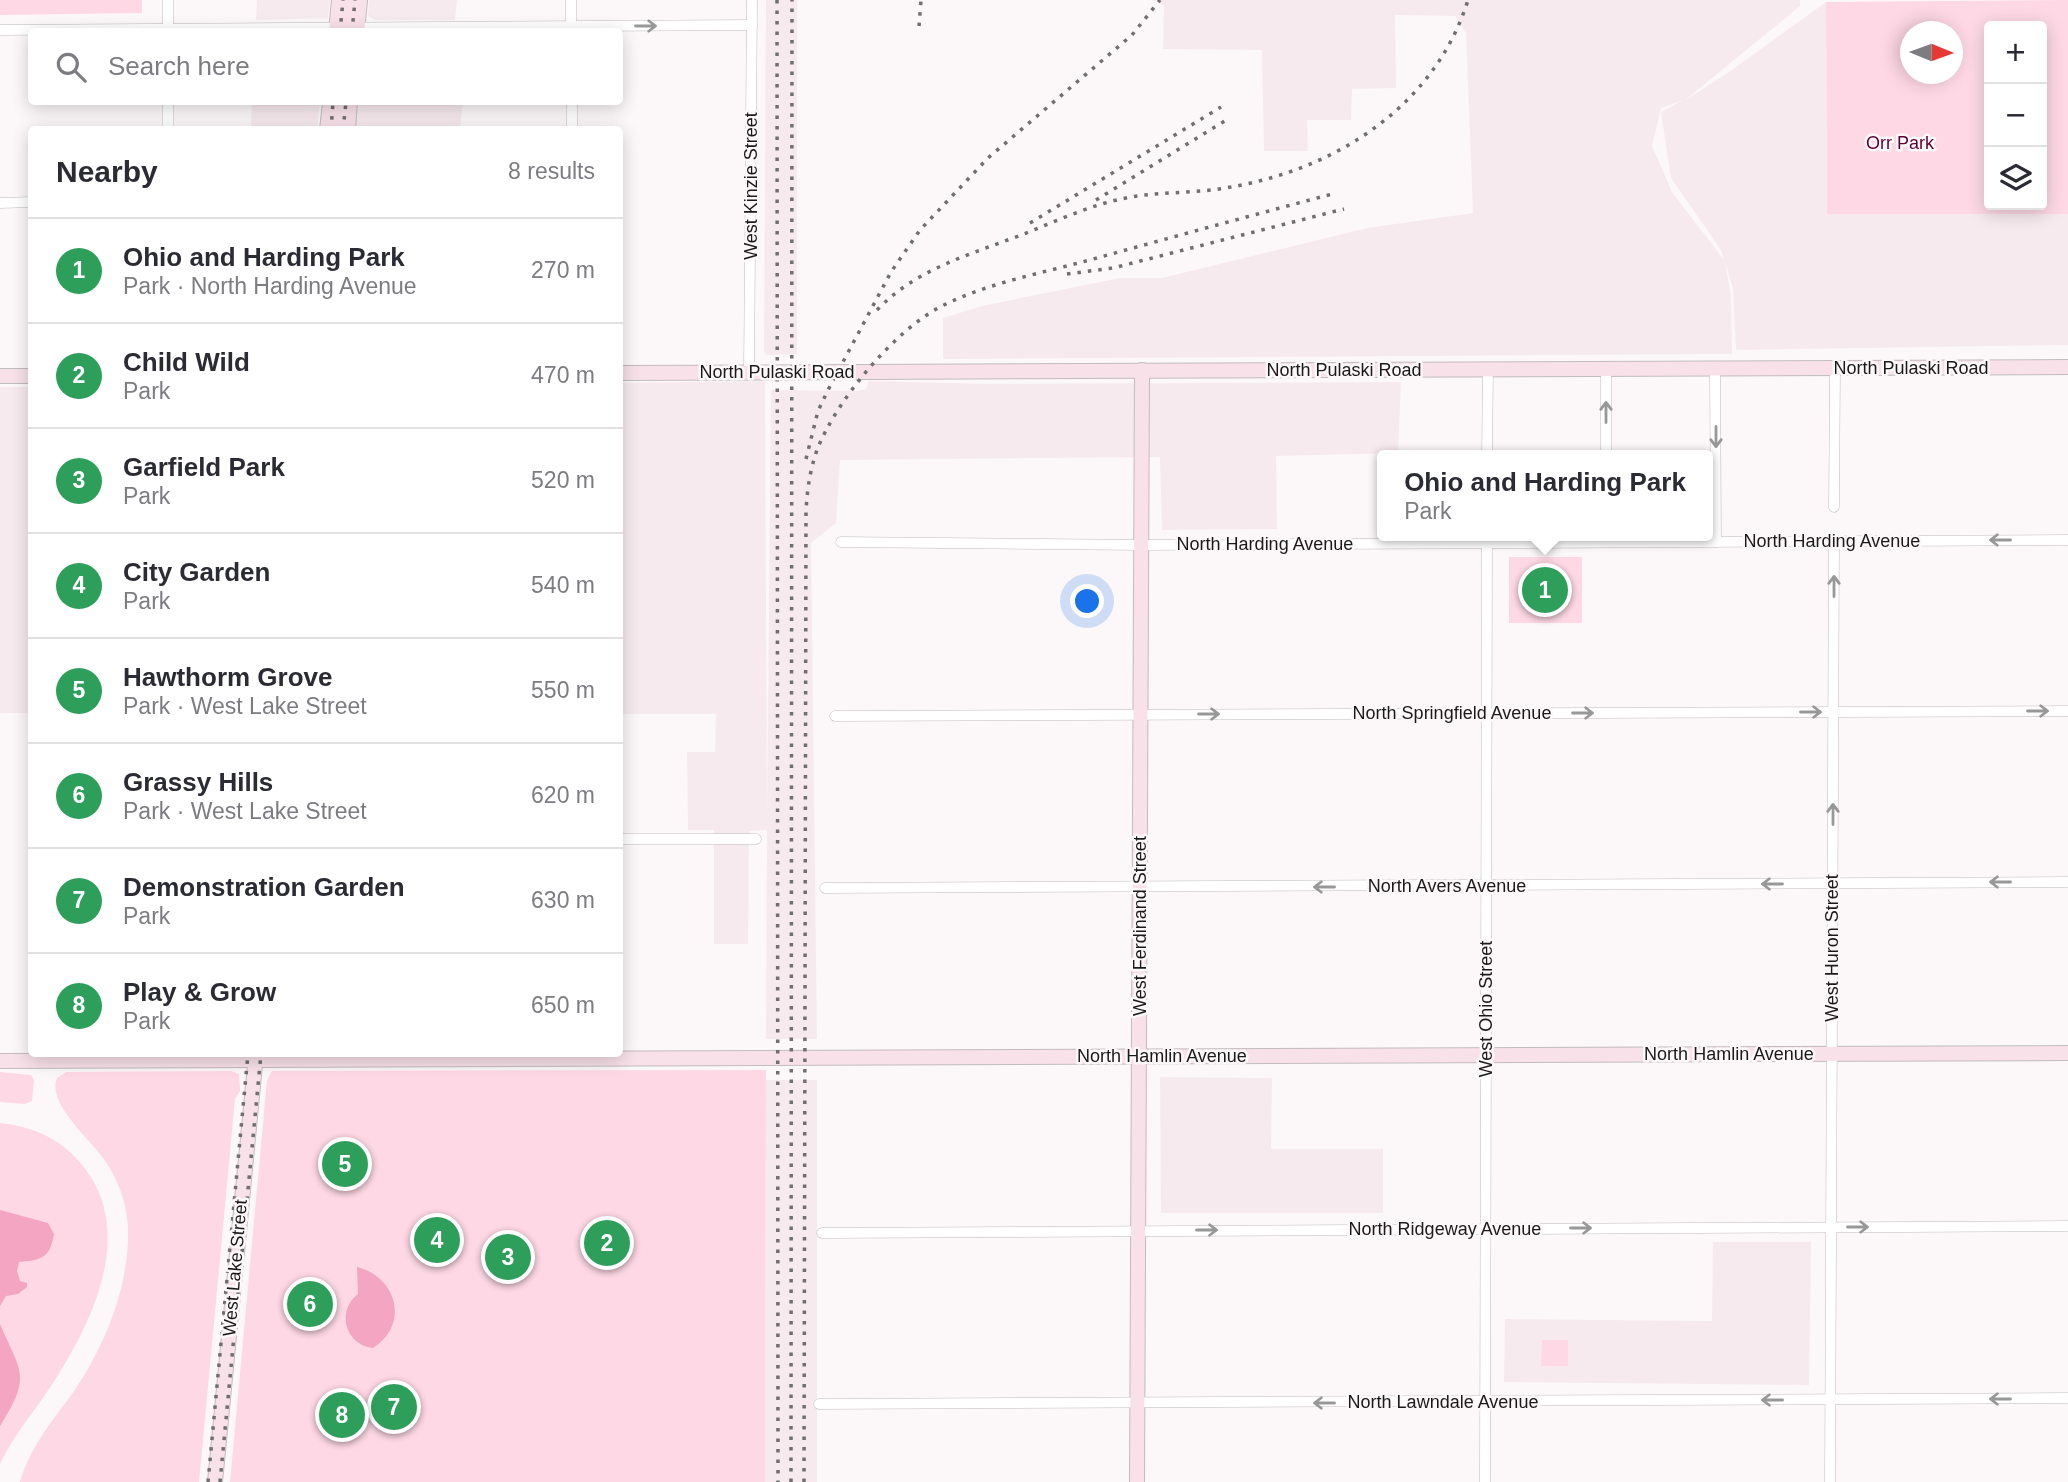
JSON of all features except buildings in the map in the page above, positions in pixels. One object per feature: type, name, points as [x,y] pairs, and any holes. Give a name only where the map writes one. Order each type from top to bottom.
[{"type":"street","points":[[168,28],[169,0]]},
{"type":"street","points":[[339,0],[346,28]]},
{"type":"street","points":[[347,28],[349,0]]},
{"type":"street","points":[[348,28],[360,0]]},
{"type":"street","points":[[571,0],[571,28]]},
{"type":"street","name":"West Kinzie Street","points":[[749,372],[752,0]]},
{"type":"street","points":[[616,28],[752,25]]},
{"type":"street","points":[[0,30],[28,30]]},
{"type":"street","points":[[168,105],[168,126]]},
{"type":"street","points":[[327,126],[330,105]]},
{"type":"street","points":[[337,126],[340,105]]},
{"type":"street","points":[[348,126],[350,105]]},
{"type":"street","points":[[572,105],[572,126]]},
{"type":"street","points":[[0,203],[28,202]]},
{"type":"street","name":"North Pulaski Road","points":[[623,373],[2068,367]]},
{"type":"street","points":[[1834,507],[1835,368]]},
{"type":"street","points":[[1488,369],[1488,450]]},
{"type":"street","points":[[1606,369],[1606,450]]},
{"type":"street","points":[[1715,369],[1716,541]]},
{"type":"street","name":"West Ferdinand Street","points":[[1137,1482],[1142,370]]},
{"type":"street","points":[[0,376],[28,376]]},
{"type":"street","name":"North Harding Avenue","points":[[1713,541],[2068,540]]},
{"type":"street","name":"North Harding Avenue","points":[[841,542],[1141,545],[1377,541]]},
{"type":"street","name":"West Ohio Street","points":[[1485,1482],[1487,541]]},
{"type":"street","name":"West Huron Street","points":[[1830,1482],[1834,541]]},
{"type":"street","name":"North Springfield Avenue","points":[[835,716],[2068,711]]},
{"type":"street","points":[[623,839],[756,839]]},
{"type":"street","name":"North Avers Avenue","points":[[825,888],[2068,882]]},
{"type":"street","name":"North Hamlin Avenue","points":[[623,1056],[2068,1053]]},
{"type":"street","name":"North Hamlin Avenue","points":[[0,1061],[43,1057],[236,1060],[264,1057]]},
{"type":"street","points":[[247,1146],[257,1134],[264,1057]]},
{"type":"street","name":"West Lake Street","points":[[215,1482],[253,1088],[264,1057]]},
{"type":"street","points":[[236,1060],[253,1088]]},
{"type":"street","name":"North Ridgeway Avenue","points":[[822,1233],[2068,1226]]},
{"type":"street","name":"North Lawndale Avenue","points":[[819,1404],[2068,1398]]},
{"type":"shaded area","points":[[257,0],[330,0],[328,18],[256,20]]},
{"type":"shaded area","points":[[369,0],[457,0],[455,20],[375,20],[368,16]]},
{"type":"shaded area","points":[[766,0],[797,0],[797,354],[766,355],[764,351]]},
{"type":"shaded area","points":[[1154,0],[1800,0],[1800,6],[1684,101],[1826,2],[1827,214],[2068,214],[2068,345],[1736,350],[1733,289],[1725,262],[1731,295],[1732,354],[943,359],[943,318],[982,306],[1120,278],[1162,278],[1367,228],[1473,213],[1466,33],[1455,16],[1395,15],[1396,88],[1352,89],[1351,120],[1307,120],[1308,151],[1264,151],[1262,50],[1163,49],[1164,6]],"holes":[[[1681,101],[1661,112],[1671,178],[1721,250],[1724,260],[1672,192],[1652,146],[1661,108]]]},
{"type":"shaded area","points":[[252,105],[320,105],[317,126],[251,126]]},
{"type":"shaded area","points":[[359,105],[463,105],[460,126],[356,126]]},
{"type":"shaded area","points":[[765,381],[767,813],[771,390],[858,391],[866,389],[869,381],[989,384],[1401,382],[1398,450],[1377,450],[1377,454],[1276,456],[1277,529],[1162,530],[1160,457],[840,460],[836,523],[811,543],[817,1039],[766,1039],[767,830],[749,831],[748,944],[714,944],[714,830],[688,830],[687,752],[715,752],[716,714],[623,714],[623,383]]},
{"type":"shaded area","points":[[0,387],[28,387],[28,713],[0,713]]},
{"type":"shaded area","points":[[1160,1077],[1272,1078],[1271,1149],[1383,1149],[1383,1213],[1161,1213]]},
{"type":"shaded area","points":[[766,1080],[817,1080],[817,1482],[765,1482]]},
{"type":"shaded area","points":[[0,1210],[48,1223],[54,1234],[50,1248],[44,1256],[19,1262],[17,1271],[20,1281],[27,1283],[27,1287],[18,1294],[6,1296],[0,1306]]},
{"type":"shaded area","points":[[1713,1242],[1811,1242],[1809,1385],[1504,1382],[1505,1319],[1712,1321]]},
{"type":"shaded area","points":[[357,1267],[382,1280],[394,1302],[392,1327],[385,1338],[373,1348],[356,1341],[347,1326],[347,1309],[358,1294]]},
{"type":"shaded area","points":[[0,1324],[18,1365],[20,1385],[0,1426]]},
{"type":"green space","points":[[0,0],[142,0],[142,13],[0,15]]},
{"type":"green space","name":"Orr Park","points":[[2068,0],[2068,214],[1827,214],[1826,2]]},
{"type":"green space","points":[[1509,557],[1582,557],[1582,623],[1509,623]]},
{"type":"green space","points":[[766,1070],[765,1482],[230,1482],[267,1080],[272,1071]]},
{"type":"green space","points":[[231,1071],[239,1074],[240,1091],[235,1099],[199,1482],[20,1482],[36,1445],[86,1373],[106,1333],[120,1292],[128,1248],[127,1218],[118,1184],[100,1153],[64,1110],[55,1088],[57,1078],[66,1072]]},
{"type":"green space","points":[[0,1072],[31,1075],[34,1080],[32,1101],[25,1104],[0,1102]]},
{"type":"green space","points":[[0,1123],[27,1128],[50,1138],[71,1153],[89,1174],[102,1200],[107,1226],[107,1254],[101,1282],[80,1336],[0,1464]]},
{"type":"green space","points":[[1542,1340],[1568,1340],[1568,1366],[1541,1366]]},
{"type":"railway","points":[[340,28],[343,0]]},
{"type":"railway","points":[[352,28],[355,0]]},
{"type":"railway","points":[[777,0],[778,1482]]},
{"type":"railway","points":[[791,1482],[792,0]]},
{"type":"railway","points":[[919,26],[921,0]]},
{"type":"railway","points":[[806,459],[818,411],[828,390],[891,272],[920,230],[988,158],[1132,35],[1160,0]]},
{"type":"railway","points":[[877,310],[909,284],[944,265],[1085,209],[1139,196],[1218,189],[1270,178],[1308,165],[1343,148],[1377,126],[1406,101],[1432,71],[1453,38],[1468,0]]},
{"type":"railway","points":[[331,126],[333,105]]},
{"type":"railway","points":[[343,126],[346,105]]},
{"type":"railway","points":[[1030,223],[1221,107]]},
{"type":"railway","points":[[1096,200],[1228,119]]},
{"type":"railway","points":[[804,1482],[806,512],[809,480],[817,450],[838,410],[885,350],[922,318],[940,307],[1012,280],[1336,193]]},
{"type":"railway","points":[[1067,274],[1113,268],[1344,209]]},
{"type":"railway","points":[[208,1482],[248,1057]]},
{"type":"railway","points":[[220,1482],[261,1057]]},
{"type":"place","name":"Ohio and Harding Park","points":[[1545,590]]},
{"type":"place","name":"Hawthorm Grove","points":[[345,1164]]},
{"type":"place","name":"City Garden","points":[[437,1240]]},
{"type":"place","name":"Child Wild","points":[[607,1243]]},
{"type":"place","name":"Garfield Park","points":[[508,1257]]},
{"type":"place","name":"Grassy Hills","points":[[310,1304]]},
{"type":"place","name":"Demonstration Garden","points":[[394,1407]]},
{"type":"place","name":"Play & Grow","points":[[342,1415]]}]
